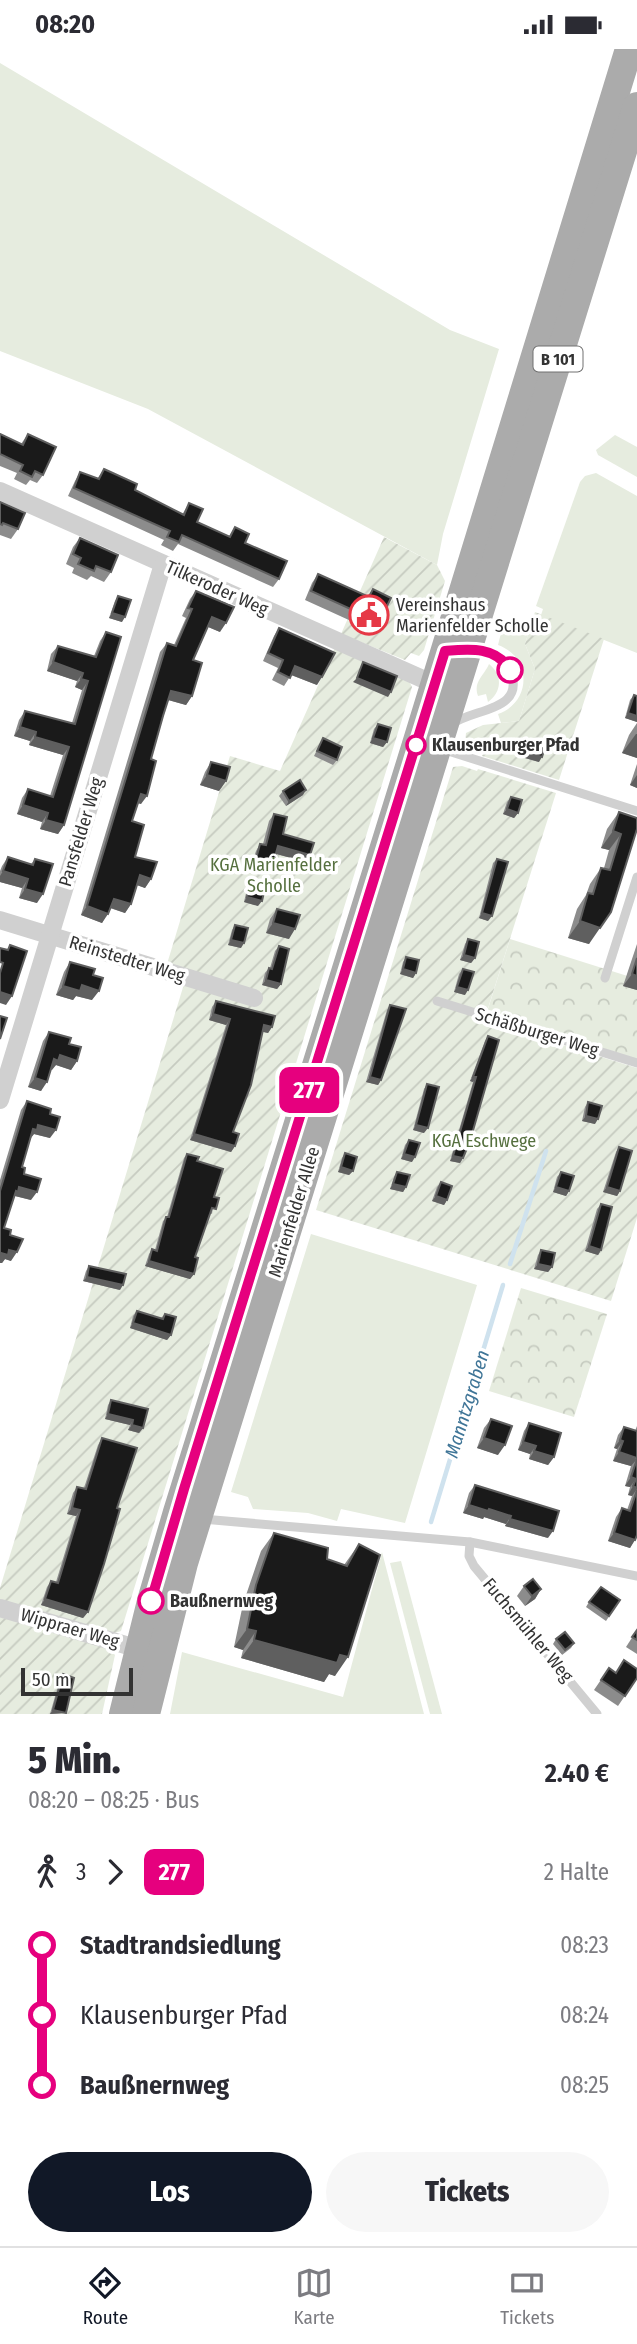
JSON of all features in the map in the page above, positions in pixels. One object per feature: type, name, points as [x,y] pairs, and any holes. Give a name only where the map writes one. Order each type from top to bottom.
[{"type":"main road","name":"B 101","points":[[484,561],[629,49]]},
{"type":"main road","name":"B 101","points":[[484,561],[637,106]]},
{"type":"main road","name":"Marienfelder Allee","points":[[123,1714],[184,1563],[188,1516],[433,740],[445,687],[484,561]]},
{"type":"main road","name":"Marienfelder Allee","points":[[146,1714],[150,1651]]},
{"type":"street","name":"Tilkeroder Weg","points":[[0,491],[445,687]]},
{"type":"street","name":"Pansfelder Weg","points":[[0,1100],[163,564]]},
{"type":"street","name":"Reinstedter Weg","points":[[0,920],[254,998]]},
{"type":"street","name":"Wippraer Weg","points":[[0,1608],[150,1651]]},
{"type":"lane","points":[[433,740],[458,720],[503,703],[511,695],[513,683],[505,661],[488,651],[457,650]]},
{"type":"lane","points":[[433,740],[637,811]]},
{"type":"lane","points":[[605,978],[637,877]]},
{"type":"lane","name":"Schäßburger Weg","points":[[438,1001],[637,1063]]},
{"type":"lane","points":[[188,1516],[470,1542],[637,1576]]},
{"type":"lane","name":"Fuchsmühler Weg","points":[[470,1542],[469,1556],[474,1566],[597,1714]]},
{"type":"green space","points":[[0,63],[450,330],[499,349],[443,534],[437,565],[148,409],[0,351]]},
{"type":"green space","points":[[615,435],[637,447],[637,477],[598,455],[596,450]]},
{"type":"green space","points":[[596,473],[637,496],[637,653],[541,615],[543,609],[536,606],[580,482],[585,476]]},
{"type":"green space","points":[[384,537],[437,565],[445,581],[424,650],[419,656],[411,653],[405,660],[341,634]]},
{"type":"green space","points":[[535,612],[604,639],[559,780],[482,756],[484,751],[465,743],[466,733],[483,725],[519,721],[535,669],[525,644]]},
{"type":"green space","points":[[522,626],[530,628],[525,644],[535,669],[519,721],[501,723],[498,714],[517,700],[524,679],[517,659],[498,645],[502,629]]},
{"type":"green space","name":"KGA Marienfelder Scholle","points":[[335,647],[408,679],[412,687],[121,1631],[112,1634],[0,1600],[0,1588],[184,984],[258,1006],[261,992],[167,964],[230,756],[280,771]]},
{"type":"green space","points":[[489,664],[497,673],[499,683],[496,693],[488,702],[486,694],[478,696],[477,686]]},
{"type":"green space","name":"KGA Eschwege","points":[[462,766],[556,793],[484,1021],[637,1068],[637,1218],[611,1301],[316,1210],[453,767]]},
{"type":"green space","points":[[510,939],[637,979],[637,1059],[487,1012]]},
{"type":"green space","points":[[311,1234],[477,1285],[405,1523],[341,1509],[337,1521],[308,1513],[253,1509],[248,1497],[231,1492]]},
{"type":"green space","points":[[521,1288],[607,1314],[574,1417],[489,1391]]},
{"type":"green space","points":[[382,1552],[424,1714],[170,1714],[182,1652],[343,1697]]},
{"type":"green space","points":[[401,1561],[442,1714],[430,1714],[390,1563]]},
{"type":"green space","points":[[0,1614],[109,1649],[115,1655],[102,1714],[0,1714]]},
{"type":"building","points":[[0,434],[23,445],[28,434],[56,447],[43,475],[35,471],[32,477],[20,471],[23,465],[0,454]]},
{"type":"building","points":[[104,469],[137,484],[135,490],[184,515],[189,503],[203,509],[197,522],[230,537],[235,527],[249,534],[245,543],[287,561],[279,579],[182,535],[179,542],[167,537],[170,531],[74,488],[80,472],[99,479]]},
{"type":"building","points":[[0,502],[25,513],[18,529],[0,524]]},
{"type":"building","points":[[80,538],[118,555],[111,572],[96,566],[94,571],[78,564],[81,558],[73,554]]},
{"type":"building","points":[[318,574],[369,597],[373,589],[391,598],[379,622],[311,591]]},
{"type":"building","points":[[196,591],[234,607],[226,623],[212,617],[193,660],[202,663],[192,696],[171,691],[163,716],[151,759],[156,761],[147,796],[141,794],[132,821],[144,825],[135,857],[157,862],[151,879],[140,875],[131,904],[114,899],[108,914],[87,906],[167,643],[176,646],[192,609],[188,608]]},
{"type":"building","points":[[118,596],[131,600],[125,617],[112,613]]},
{"type":"building","points":[[279,628],[335,653],[322,677],[295,666],[290,678],[278,672],[283,660],[268,653]]},
{"type":"building","points":[[106,632],[121,637],[64,825],[46,820],[48,813],[23,805],[28,789],[53,797],[69,747],[35,737],[36,732],[20,727],[25,711],[75,724],[88,681],[81,679],[83,673],[53,662],[58,646],[96,657]]},
{"type":"building","points":[[363,662],[397,676],[391,692],[357,678]]},
{"type":"building","points":[[634,695],[637,696],[637,716],[628,713]]},
{"type":"building","points":[[378,724],[391,728],[387,742],[373,738]]},
{"type":"building","points":[[323,738],[342,747],[337,760],[317,751]]},
{"type":"building","points":[[532,740],[546,744],[542,757],[529,753]]},
{"type":"building","points":[[211,762],[230,767],[226,781],[207,775]]},
{"type":"building","points":[[300,780],[306,790],[289,801],[283,791]]},
{"type":"building","points":[[511,797],[522,800],[518,813],[507,809]]},
{"type":"building","points":[[619,812],[637,818],[637,829],[611,912],[600,928],[580,921],[588,893],[593,894],[601,868],[610,870],[621,834],[613,831]]},
{"type":"building","points":[[274,814],[287,817],[283,834],[314,843],[310,855],[278,846],[273,864],[256,859],[260,844],[266,845]]},
{"type":"building","points":[[8,857],[33,865],[35,859],[53,864],[43,894],[25,889],[28,879],[3,871]]},
{"type":"building","points":[[497,859],[508,862],[492,916],[482,913]]},
{"type":"building","points":[[251,884],[265,888],[262,901],[247,897]]},
{"type":"building","points":[[277,909],[300,915],[295,929],[273,923]]},
{"type":"building","points":[[235,925],[248,928],[244,943],[231,940]]},
{"type":"building","points":[[468,939],[479,942],[475,958],[464,955]]},
{"type":"building","points":[[10,945],[27,951],[12,996],[0,992],[3,963],[0,962],[0,948],[8,950]]},
{"type":"building","points":[[279,946],[289,949],[281,984],[266,980]]},
{"type":"building","points":[[406,957],[419,960],[416,973],[403,969]]},
{"type":"building","points":[[637,958],[637,976],[632,974]]},
{"type":"building","points":[[70,962],[95,969],[93,975],[103,978],[99,991],[82,985],[80,991],[63,986]]},
{"type":"building","points":[[463,969],[474,972],[468,990],[457,987]]},
{"type":"building","points":[[216,1001],[275,1016],[272,1027],[264,1025],[251,1085],[233,1132],[239,1134],[235,1146],[194,1134],[230,1019],[213,1014]]},
{"type":"building","points":[[390,1005],[406,1009],[381,1080],[370,1077]]},
{"type":"building","points":[[0,1016],[7,1018],[0,1039]]},
{"type":"building","points":[[49,1032],[71,1038],[69,1044],[81,1047],[77,1061],[60,1055],[58,1061],[54,1059],[47,1082],[35,1078]]},
{"type":"building","points":[[488,1036],[499,1040],[470,1141],[463,1158],[453,1156],[476,1077],[473,1077]]},
{"type":"building","points":[[427,1084],[439,1087],[428,1128],[416,1125]]},
{"type":"building","points":[[27,1101],[51,1109],[50,1114],[60,1117],[56,1130],[38,1125],[37,1130],[33,1129],[22,1167],[25,1168],[24,1174],[41,1179],[37,1192],[19,1187],[18,1192],[16,1191],[4,1228],[11,1230],[10,1235],[23,1239],[17,1252],[9,1250],[8,1255],[1,1253],[0,1256],[0,1191]]},
{"type":"building","points":[[588,1102],[602,1106],[598,1119],[586,1116]]},
{"type":"building","points":[[409,1140],[420,1143],[415,1157],[404,1154]]},
{"type":"building","points":[[619,1147],[632,1151],[620,1191],[607,1187]]},
{"type":"building","points":[[345,1153],[357,1157],[353,1171],[341,1167]]},
{"type":"building","points":[[187,1154],[199,1157],[197,1161],[223,1169],[214,1197],[219,1198],[216,1209],[212,1208],[195,1257],[198,1258],[194,1274],[149,1261],[152,1249],[157,1251]]},
{"type":"building","points":[[397,1172],[410,1175],[406,1187],[393,1184]]},
{"type":"building","points":[[561,1172],[574,1176],[569,1191],[556,1187]]},
{"type":"building","points":[[441,1182],[452,1186],[447,1200],[436,1196]]},
{"type":"building","points":[[601,1204],[612,1207],[601,1250],[589,1246]]},
{"type":"building","points":[[541,1250],[555,1253],[552,1267],[538,1264]]},
{"type":"building","points":[[89,1266],[126,1274],[123,1285],[87,1277]]},
{"type":"building","points":[[137,1311],[163,1319],[165,1314],[176,1317],[171,1335],[133,1323]]},
{"type":"building","points":[[111,1400],[148,1409],[143,1428],[132,1425],[133,1420],[108,1414]]},
{"type":"building","points":[[491,1419],[512,1426],[505,1445],[484,1438]]},
{"type":"building","points":[[529,1423],[561,1433],[554,1457],[534,1451],[536,1446],[523,1442]]},
{"type":"building","points":[[624,1427],[637,1431],[637,1458],[619,1452]]},
{"type":"building","points":[[102,1438],[137,1448],[88,1612],[45,1599],[51,1581],[58,1583],[80,1510],[72,1508],[77,1487],[86,1489]]},
{"type":"building","points":[[637,1459],[637,1488],[633,1486],[636,1479],[631,1477]]},
{"type":"building","points":[[475,1485],[559,1511],[553,1531],[469,1505]]},
{"type":"building","points":[[637,1490],[635,1540],[614,1533],[622,1508],[630,1511]]},
{"type":"building","points":[[274,1533],[328,1548],[327,1559],[347,1566],[359,1544],[380,1555],[348,1657],[340,1655],[337,1663],[254,1640],[256,1631],[247,1629],[256,1585]]},
{"type":"building","points":[[533,1579],[541,1589],[532,1596],[524,1586]]},
{"type":"building","points":[[601,1587],[620,1600],[609,1616],[589,1602]]},
{"type":"building","points":[[565,1632],[574,1643],[565,1650],[556,1639]]},
{"type":"building","points":[[624,1660],[637,1669],[637,1678],[625,1696],[601,1680],[609,1668],[616,1673]]},
{"type":"building","points":[[63,1674],[74,1678],[66,1713],[53,1710]]},
{"type":"waterway","name":"Manntzgraben","points":[[510,1264],[546,1151]]},
{"type":"waterway","name":"Manntzgraben","points":[[431,1522],[503,1285]]},
{"type":"bus line","name":"277","points":[[151,1601],[445,651],[488,651],[505,661],[510,670]]},
{"type":"place","name":"Vereinshaus Marienfelder Scholle","points":[[369,615]]},
{"type":"place","name":"Klausenburger Pfad","points":[[416,745]]},
{"type":"place","name":"Baußnernweg","points":[[151,1601]]}]
